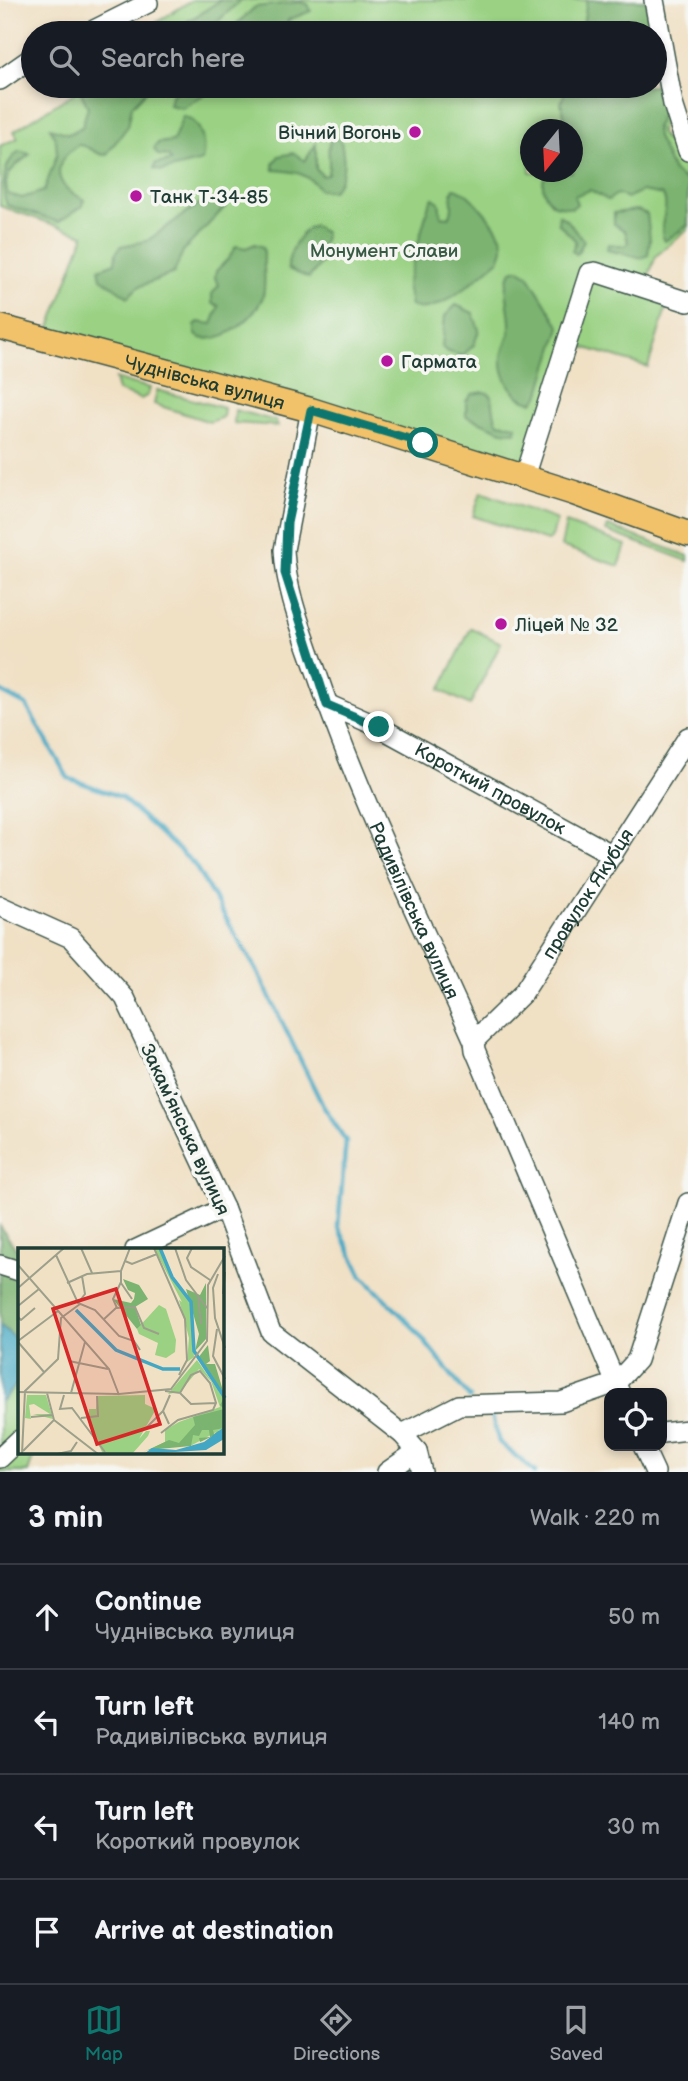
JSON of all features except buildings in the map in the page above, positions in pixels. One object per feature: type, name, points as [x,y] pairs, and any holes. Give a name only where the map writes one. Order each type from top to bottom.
[{"type":"main road","name":"Чуднівська вулиця","points":[[0,327],[524,477],[688,534]]},
{"type":"main road","name":"Чуднівська вулиця","points":[[0,337],[309,414],[688,544]]},
{"type":"street","points":[[654,0],[658,21]]},
{"type":"street","points":[[112,21],[148,3]]},
{"type":"street","points":[[0,80],[21,65]]},
{"type":"street","points":[[667,71],[673,104],[688,151]]},
{"type":"street","points":[[524,477],[589,273],[688,302]]},
{"type":"street","name":"Радивілівська вулиця","points":[[309,414],[287,523],[285,573],[327,705],[387,849],[474,1041],[475,1050],[618,1388]]},
{"type":"street","name":"Короткий провулок","points":[[327,705],[379,727],[613,855]]},
{"type":"street","name":"провулок Якубця","points":[[474,1041],[523,993],[688,737]]},
{"type":"street","name":"Закамʼянська вулиця","points":[[0,906],[71,938],[125,998],[225,1208],[271,1332],[402,1434],[416,1451],[422,1472]]},
{"type":"street","points":[[618,1388],[636,1360],[688,1203]]},
{"type":"street","points":[[139,1248],[225,1208]]},
{"type":"street","points":[[0,1265],[18,1271]]},
{"type":"street","points":[[402,1434],[459,1405],[561,1402],[604,1391]]},
{"type":"street","points":[[667,1432],[688,1430]]},
{"type":"street","points":[[0,1458],[18,1441]]},
{"type":"street","points":[[387,1472],[416,1451]]},
{"type":"street","points":[[645,1451],[654,1472]]},
{"type":"green space","name":"Монумент Слави","points":[[192,0],[652,0],[655,21],[159,21]]},
{"type":"green space","points":[[221,0],[241,0],[218,21],[189,21]]},
{"type":"green space","points":[[587,0],[651,0],[654,21],[584,21]]},
{"type":"green space","points":[[300,2],[308,4],[311,11],[288,21],[240,21],[255,7]]},
{"type":"green space","name":"Монумент Слави","points":[[66,98],[665,98],[667,111],[660,132],[682,157],[687,183],[688,229],[656,256],[647,280],[672,289],[648,367],[583,347],[571,350],[534,471],[49,330],[84,235],[0,206],[0,146],[18,138],[14,131]]},
{"type":"green space","points":[[84,98],[140,98],[132,106],[128,126],[106,155],[78,145],[63,160],[59,175],[62,182],[66,188],[84,199],[83,206],[58,222],[7,205],[4,176],[9,162],[19,151],[30,154],[9,175],[6,187],[8,194],[22,198],[44,191],[57,154],[56,141],[50,128],[69,134],[82,127],[88,107]]},
{"type":"green space","points":[[171,98],[198,98],[182,108],[169,105]]},
{"type":"green space","points":[[563,98],[664,98],[665,107],[656,128],[657,137],[673,171],[688,183],[688,225],[665,241],[662,229],[665,206],[663,195],[642,191],[627,198],[617,194],[608,200],[590,190],[574,196],[577,204],[572,208],[554,205],[543,189],[543,182],[583,182],[583,119],[565,118],[561,103]]},
{"type":"green space","points":[[183,116],[195,123],[201,134],[202,161],[162,171],[154,169],[155,164],[171,161],[168,156],[158,155],[154,149],[158,143],[173,141]]},
{"type":"green space","points":[[334,136],[341,142],[344,162],[340,180],[332,191],[320,190],[300,174],[274,170],[273,164],[279,156],[294,153],[305,161],[316,144],[316,169],[323,176],[327,175],[329,144]]},
{"type":"green space","points":[[454,188],[475,202],[501,236],[503,247],[499,260],[445,301],[433,307],[411,306],[407,284],[429,204],[433,198],[439,202],[441,216],[449,217]]},
{"type":"green space","points":[[212,200],[226,200],[226,206],[183,251],[174,273],[138,287],[128,297],[101,278],[99,269],[115,263],[116,253],[121,246],[147,241],[197,205]]},
{"type":"green space","points":[[637,210],[647,214],[650,240],[648,255],[642,258],[607,250],[608,244],[625,246],[628,242],[625,231],[614,224],[614,213]]},
{"type":"green space","points":[[559,215],[568,221],[584,241],[577,254],[572,251],[576,241],[558,223]]},
{"type":"green space","points":[[314,226],[324,232],[325,238],[319,254],[322,262],[309,278],[288,269],[288,264],[299,237]]},
{"type":"green space","points":[[255,244],[263,247],[264,254],[262,299],[252,315],[237,328],[219,337],[200,338],[195,334],[195,326],[198,322],[212,324],[219,306],[212,303],[212,294],[219,285],[215,278],[216,271],[236,246],[246,248]]},
{"type":"green space","points":[[518,269],[528,275],[560,327],[539,396],[533,402],[514,392],[503,371],[502,363],[510,328],[507,283],[512,271]]},
{"type":"green space","points":[[456,305],[473,313],[479,330],[474,345],[462,356],[442,347],[445,316]]},
{"type":"green space","points":[[115,379],[150,388],[148,395],[141,399],[118,391]]},
{"type":"green space","points":[[157,390],[224,408],[223,417],[210,422],[154,404]]},
{"type":"green space","points":[[472,394],[490,394],[498,423],[517,426],[516,432],[502,431],[466,416],[466,401]]},
{"type":"green space","points":[[235,410],[276,421],[278,426],[234,423]]},
{"type":"green space","points":[[481,492],[557,520],[551,539],[547,541],[473,516]]},
{"type":"green space","points":[[566,523],[626,545],[619,566],[561,546]]},
{"type":"green space","points":[[608,526],[688,556],[688,561],[606,531]]},
{"type":"green space","points":[[471,628],[501,643],[470,705],[440,690]]},
{"type":"green space","points":[[0,1226],[18,1252],[18,1341],[0,1325]]},
{"type":"green space","points":[[18,1383],[18,1454],[35,1454],[28,1472],[0,1472],[0,1402]]},
{"type":"water","points":[[0,1325],[18,1341],[18,1383],[0,1402]]},
{"type":"waterway","points":[[0,691],[26,705],[68,778],[121,797],[194,864],[257,971],[323,1106],[346,1141],[338,1226],[362,1276],[412,1326],[470,1398]]},
{"type":"waterway","points":[[485,1410],[492,1416],[499,1442],[535,1472]]},
{"type":"place","name":"Вічний Вогонь","points":[[415,132]]},
{"type":"place","name":"Танк Т-34-85","points":[[136,196]]},
{"type":"place","name":"Гармата","points":[[387,361]]},
{"type":"place","name":"Ліцей № 32","points":[[501,624]]},
{"type":"route","points":[[379,727],[327,705],[285,573],[287,523],[311,410],[423,443]]}]
